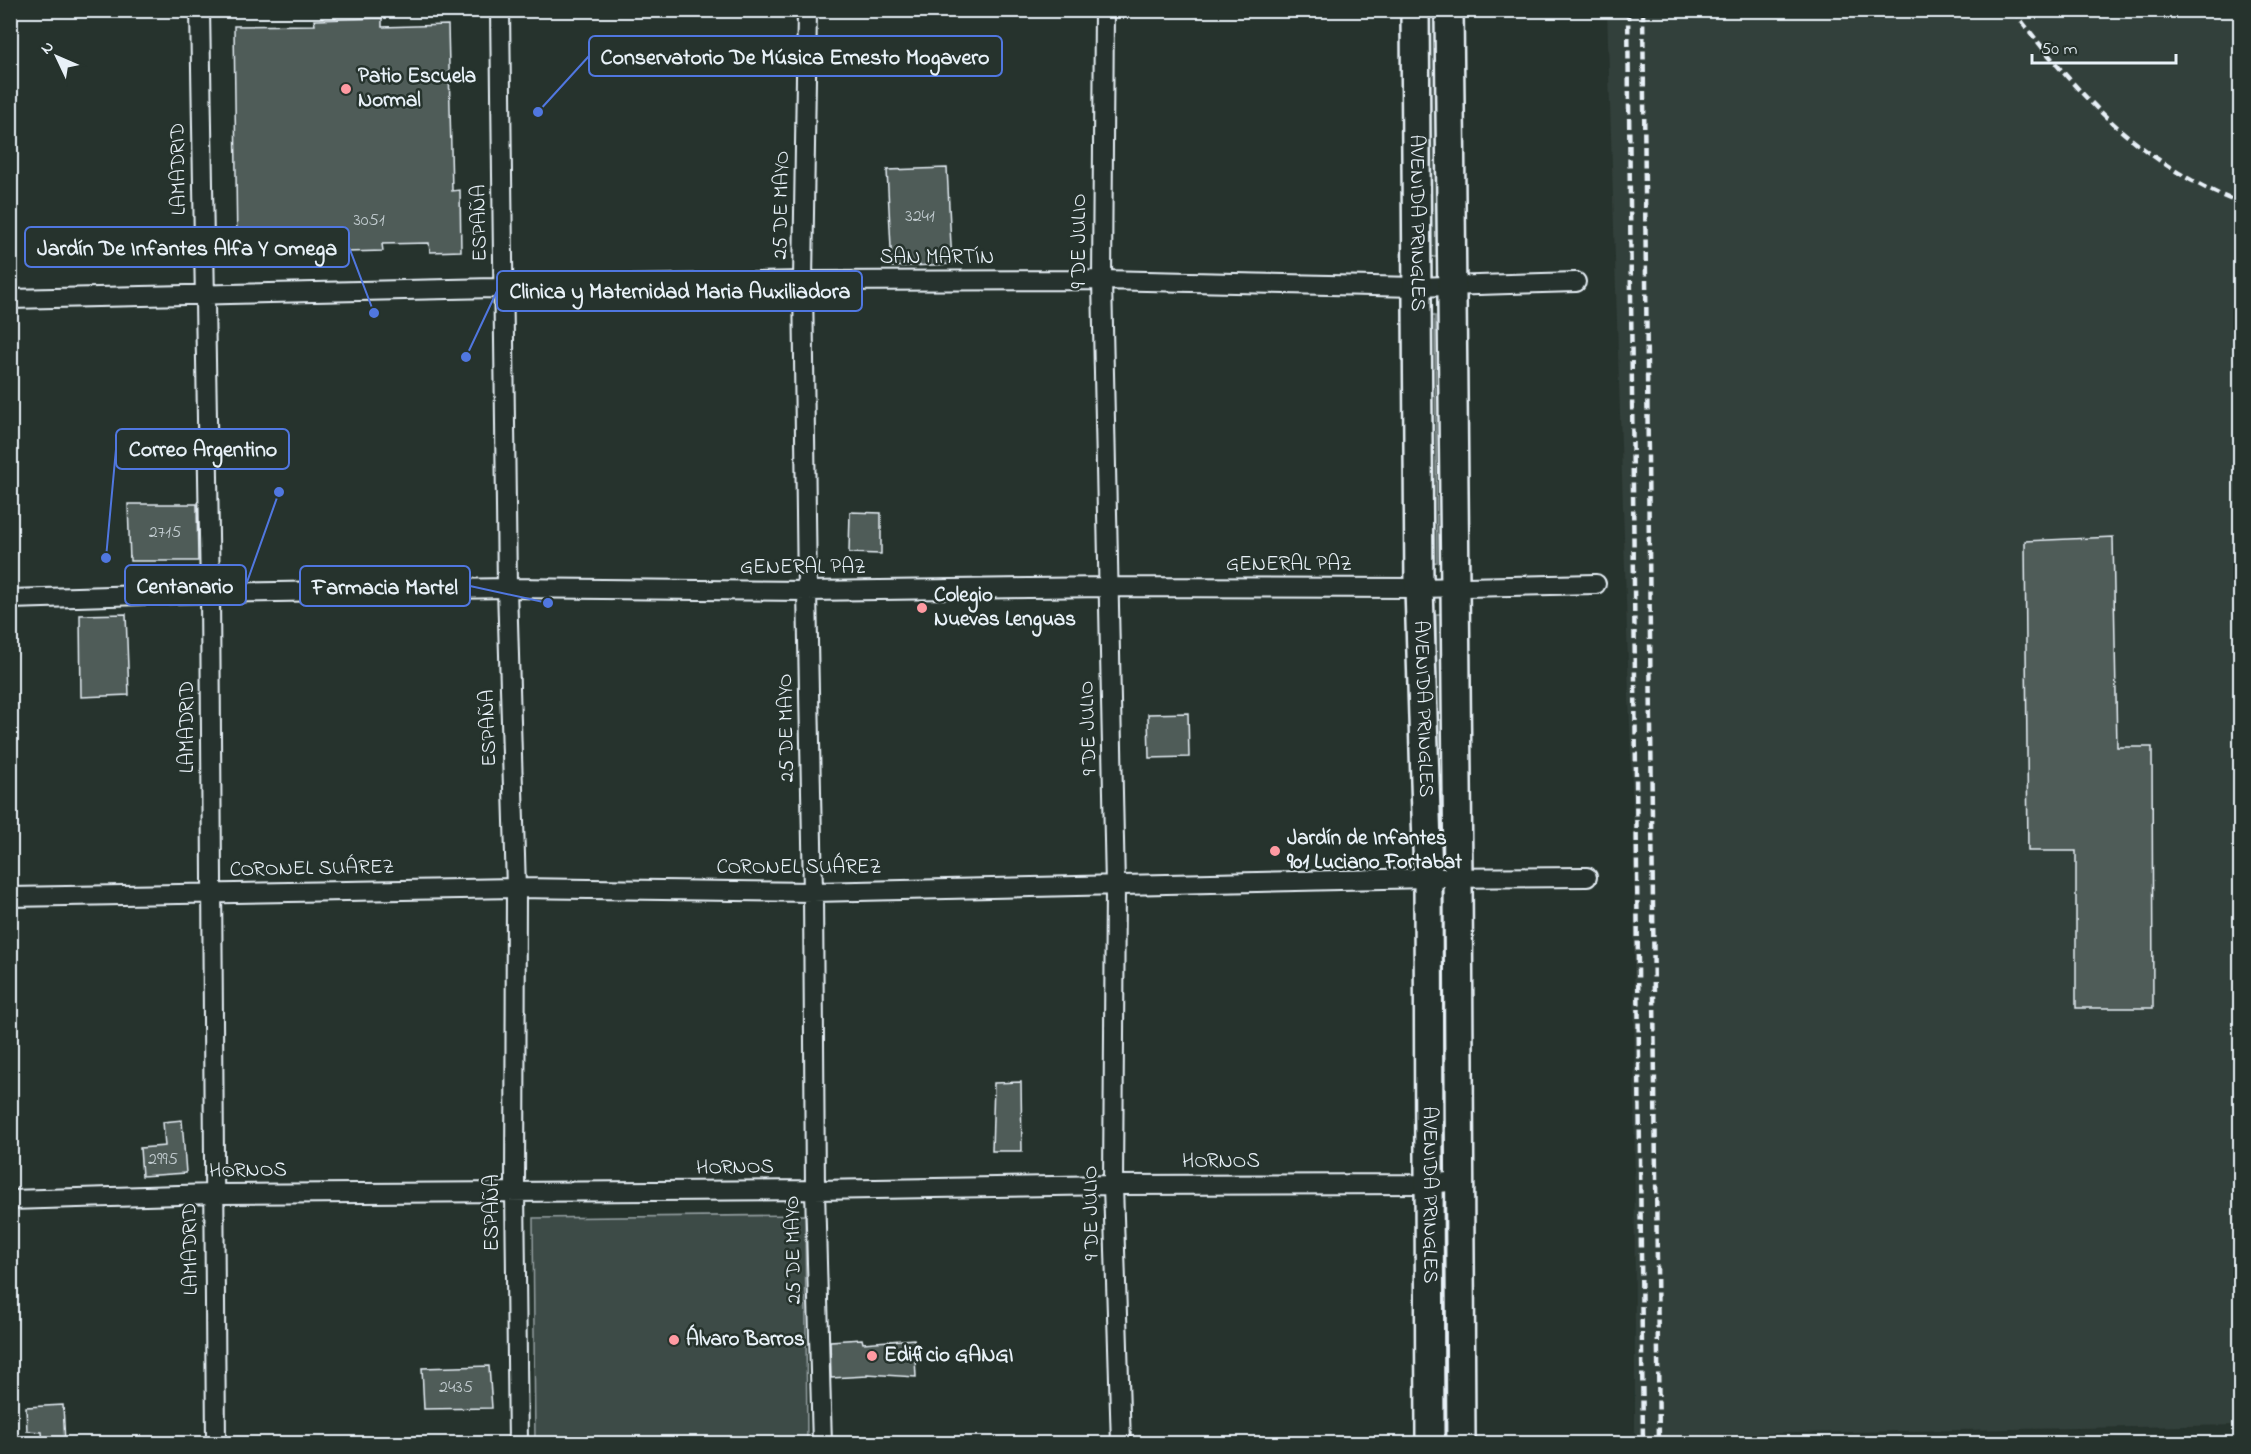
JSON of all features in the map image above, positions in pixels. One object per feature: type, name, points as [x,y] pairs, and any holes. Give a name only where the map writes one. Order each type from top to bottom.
[{"type":"main road","name":"AVENIDA PRINGLES","points":[[1415,10],[1419,588],[1428,878],[1430,1443]]},
{"type":"main road","name":"AVENIDA PRINGLES","points":[[1449,10],[1461,1443]]},
{"type":"street","name":"LAMADRID","points":[[200,10],[203,294],[210,593],[216,1443]]},
{"type":"street","name":"ESPAÑA","points":[[500,10],[507,588],[516,888],[515,1191],[518,1443]]},
{"type":"street","name":"25 DE MAYO","points":[[807,10],[803,281],[813,892],[815,1190],[822,1443]]},
{"type":"street","name":"9 DE JULIO","points":[[1104,10],[1102,280],[1115,886],[1113,1185],[1121,1443]]},
{"type":"street","name":"SAN MARTÍN","points":[[10,299],[803,281],[1102,280],[1416,286],[1576,282]]},
{"type":"street","name":"GENERAL PAZ","points":[[10,600],[210,593],[507,588],[807,591],[1596,585]]},
{"type":"street","name":"CORONEL SUÁREZ","points":[[10,897],[516,888],[813,892],[1458,877],[1587,877]]},
{"type":"street","name":"HORNOS","points":[[10,1200],[213,1194],[1428,1184],[1459,1181]]},
{"type":"shaded area","points":[[1428,11],[1436,11],[1437,257],[1429,257]]},
{"type":"shaded area","points":[[1607,11],[2240,11],[2240,1425],[1635,1436],[1634,849]]},
{"type":"shaded area","points":[[1428,316],[1435,316],[1437,562],[1429,563]]},
{"type":"shaded area","points":[[1436,614],[1444,614],[1445,861],[1438,861]]},
{"type":"shaded area","points":[[1441,900],[1448,900],[1450,1146],[1442,1146]]},
{"type":"shaded area","points":[[1440,1206],[1447,1206],[1449,1444],[1441,1443]]},
{"type":"shaded area","points":[[805,1215],[807,1443],[535,1443],[533,1218]]},
{"type":"building","points":[[382,18],[382,27],[448,25],[452,191],[460,190],[461,251],[430,252],[429,243],[382,244],[383,251],[310,253],[309,242],[262,243],[263,253],[245,253],[237,247],[234,26],[315,25],[314,20]]},
{"type":"building","points":[[947,168],[952,264],[892,267],[887,170]]},
{"type":"building","points":[[128,504],[197,504],[198,561],[130,561]]},
{"type":"building","points":[[850,512],[881,513],[881,554],[849,553]]},
{"type":"building","points":[[2113,537],[2117,747],[2152,747],[2153,1008],[2076,1008],[2076,851],[2028,851],[2025,541]]},
{"type":"building","points":[[126,614],[129,695],[81,697],[80,615]]},
{"type":"building","points":[[1188,713],[1189,757],[1149,758],[1148,714]]},
{"type":"building","points":[[1021,1082],[1022,1151],[992,1151],[994,1083]]},
{"type":"building","points":[[182,1120],[186,1173],[142,1176],[140,1148],[165,1146],[163,1122]]},
{"type":"building","name":"Edificio GANGI","points":[[862,1339],[863,1343],[914,1339],[916,1377],[867,1374],[867,1376],[831,1378],[830,1341]]},
{"type":"building","points":[[489,1366],[492,1408],[424,1409],[422,1368]]},
{"type":"building","points":[[63,1405],[65,1443],[43,1443],[42,1432],[27,1431],[26,1407]]},
{"type":"railway","points":[[1628,10],[1643,1444]]},
{"type":"railway","points":[[1643,10],[1659,1444]]},
{"type":"railway","points":[[2013,10],[2061,70],[2087,98],[2141,147],[2204,187],[2240,203]]},
{"type":"place","name":"Patio Escuela Normal","points":[[346,89]]},
{"type":"place","name":"Conservatorio De Música Ernesto Mogavero","points":[[538,112]]},
{"type":"place","name":"Jardín De Infantes Alfa Y Omega","points":[[374,313]]},
{"type":"place","name":"Clinica y Maternidad Maria Auxiliadora","points":[[466,357]]},
{"type":"place","name":"Centanario","points":[[279,492]]},
{"type":"place","name":"Correo Argentino","points":[[106,558]]},
{"type":"place","name":"Farmacia Martel","points":[[548,603]]},
{"type":"place","name":"Colegio Nuevas Lenguas","points":[[922,608]]},
{"type":"place","name":"Jardín de Infantes 901 Luciano Fortabat","points":[[1275,851]]},
{"type":"place","name":"Álvaro Barros","points":[[674,1340]]},
{"type":"place","name":"Edificio GANGI","points":[[872,1356]]}]
